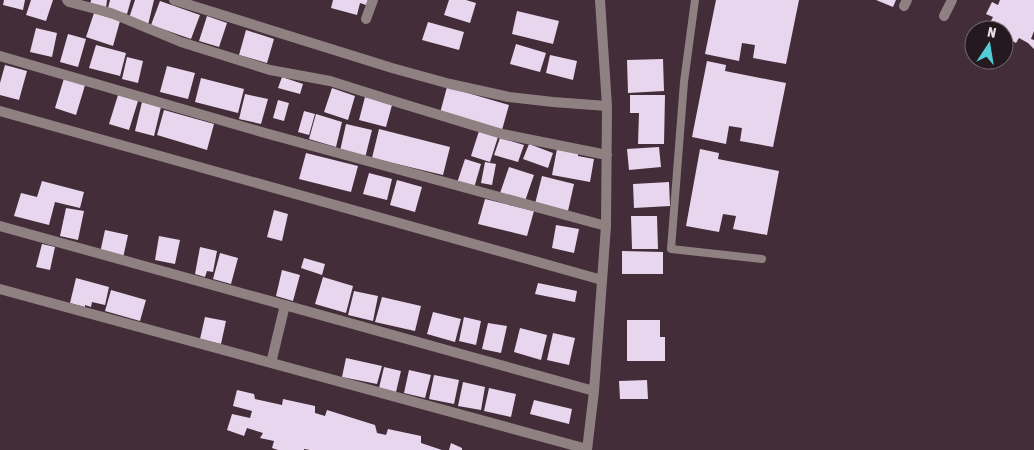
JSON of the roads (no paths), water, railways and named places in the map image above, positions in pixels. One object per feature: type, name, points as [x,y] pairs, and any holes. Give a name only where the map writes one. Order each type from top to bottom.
[{"type":"street","points":[[67,0],[110,13],[181,42],[270,70],[330,80],[400,104],[502,134],[607,154]]},
{"type":"street","points":[[174,0],[207,5],[392,68],[450,84],[509,97],[607,106]]},
{"type":"street","points":[[366,19],[373,0]]},
{"type":"street","points":[[0,290],[587,449],[594,391],[606,226],[607,106],[600,0]]},
{"type":"street","points":[[944,16],[952,0]]},
{"type":"street","points":[[0,56],[265,133],[606,226]]},
{"type":"street","points":[[0,111],[602,280]]},
{"type":"street","points":[[0,226],[594,391]]},
{"type":"street","points":[[271,363],[285,305]]},
{"type":"lane","points":[[695,0],[684,82],[671,249],[762,259]]}]
